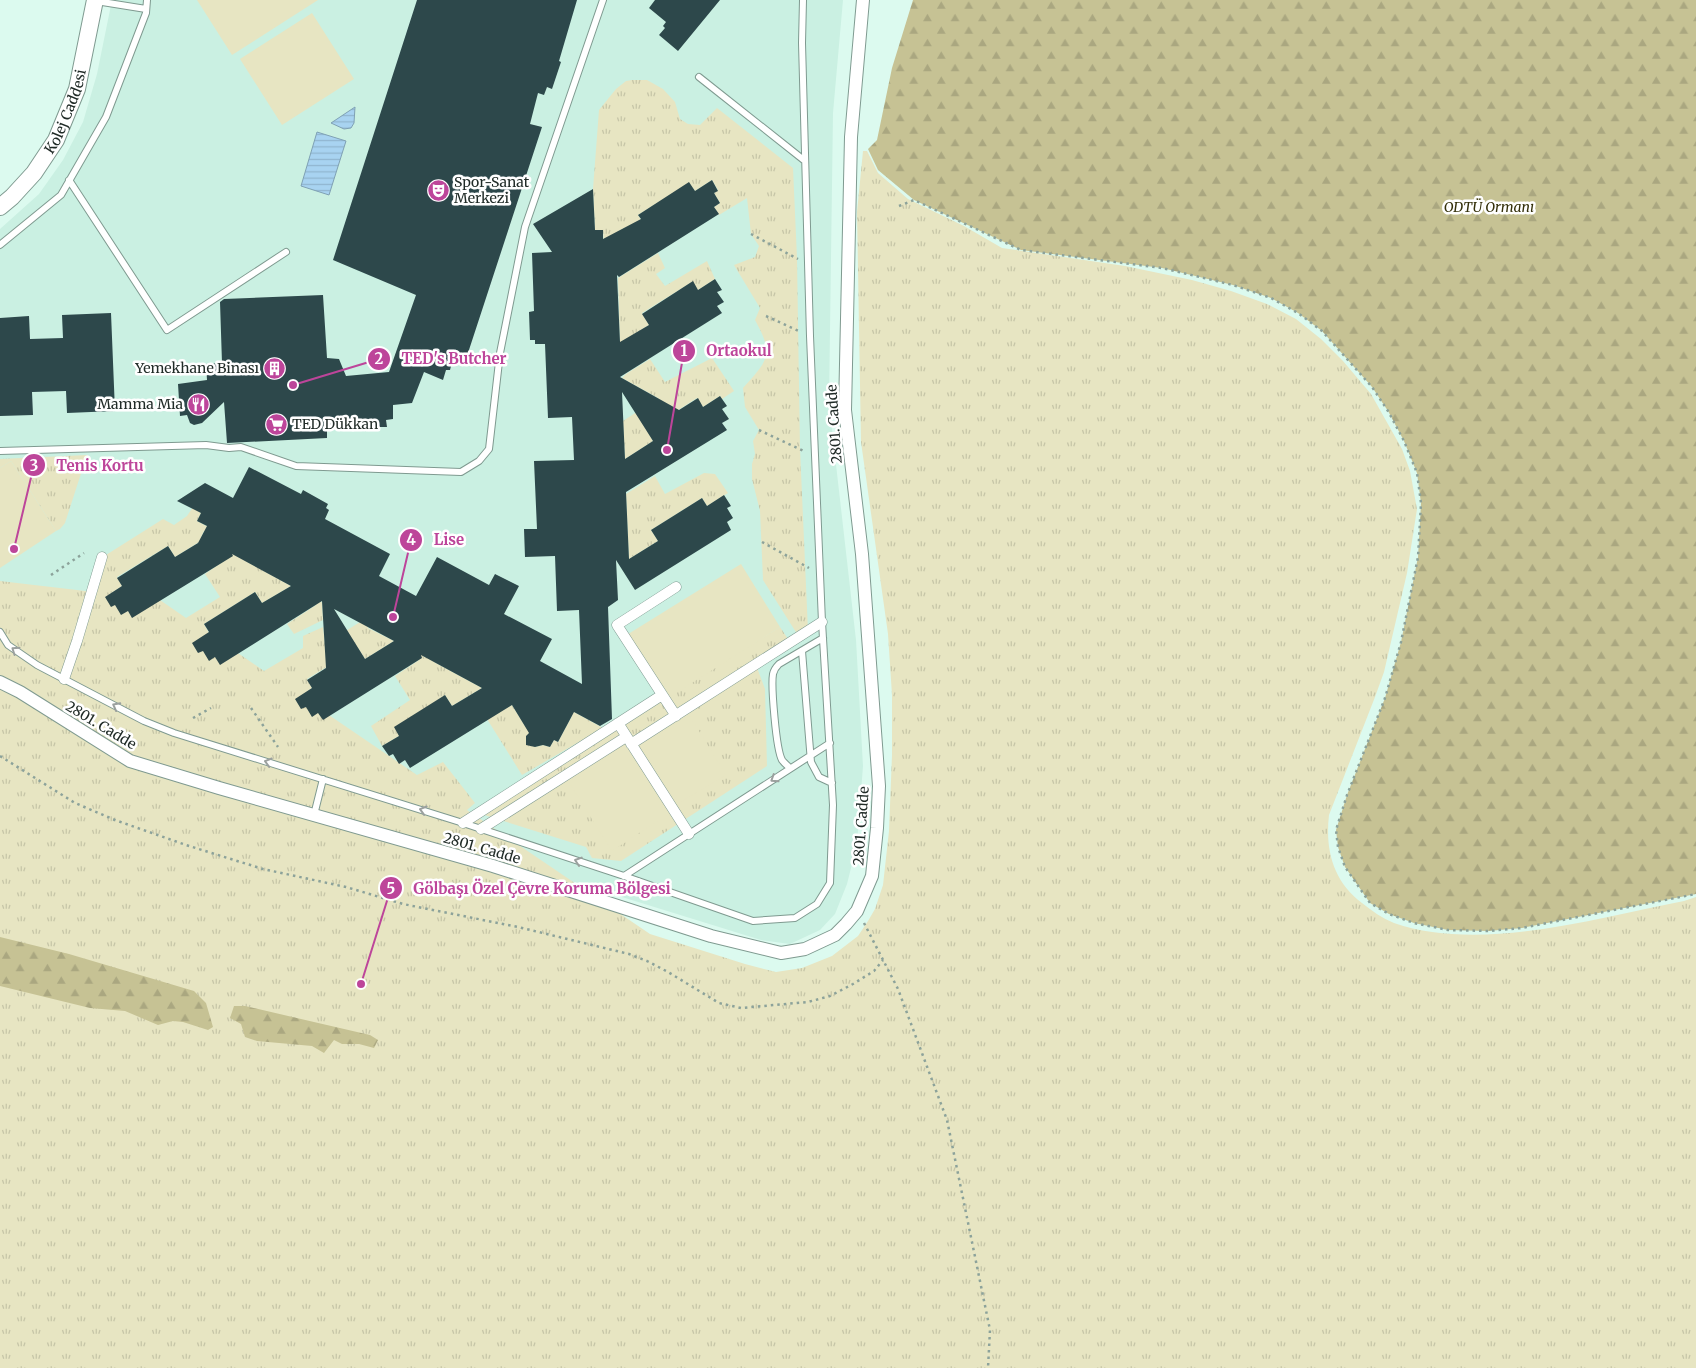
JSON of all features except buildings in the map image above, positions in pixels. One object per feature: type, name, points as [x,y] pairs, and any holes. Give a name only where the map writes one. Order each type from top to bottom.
[{"type":"street","name":"Kolej Caddesi","points":[[0,206],[12,197],[34,173],[56,140],[77,89],[95,0]]},
{"type":"street","name":"2801. Cadde","points":[[0,682],[20,692],[130,761],[219,788],[493,866],[711,936],[781,953],[805,950],[835,935],[857,910],[872,876],[879,786],[862,554],[845,410],[850,145],[863,0]]},
{"type":"street","points":[[64,679],[78,641],[102,557]]},
{"type":"street","points":[[676,587],[617,625],[676,716]]},
{"type":"street","points":[[481,829],[629,740],[676,716],[822,622]]},
{"type":"street","points":[[463,823],[662,695]]},
{"type":"street","points":[[618,723],[689,834]]},
{"type":"lane","points":[[95,0],[146,9]]},
{"type":"lane","points":[[0,245],[61,196],[106,117],[146,13],[147,0]]},
{"type":"lane","points":[[0,451],[206,445],[229,448],[240,447],[296,466],[460,472],[479,461],[489,449],[500,353],[525,227],[604,0]]},
{"type":"lane","points":[[0,632],[8,645],[35,664],[159,727],[463,823],[624,876],[753,922],[795,918],[818,904],[830,883],[833,805],[822,622],[810,336],[802,43],[803,0]]},
{"type":"lane","points":[[700,77],[805,161]]},
{"type":"lane","points":[[70,180],[167,330],[286,252]]},
{"type":"lane","points":[[790,768],[783,761],[780,752],[774,709],[773,675],[775,668],[779,664],[823,638]]},
{"type":"lane","points":[[802,651],[810,756],[814,772],[819,777],[832,783]]},
{"type":"lane","points":[[624,876],[830,744]]},
{"type":"lane","points":[[314,815],[323,779]]},
{"type":"path","points":[[899,206],[914,200],[1021,250],[1162,268],[1233,285],[1270,298],[1298,313],[1322,330],[1372,387],[1388,411],[1404,441],[1417,473],[1421,503],[1418,557],[1401,642],[1385,698],[1347,795],[1336,830],[1338,847],[1345,866],[1370,903],[1389,914],[1414,924],[1448,930],[1488,931],[1522,928],[1696,894]]},
{"type":"path","points":[[751,234],[808,265]]},
{"type":"path","points":[[766,316],[810,336]]},
{"type":"path","points":[[759,430],[816,457]]},
{"type":"path","points":[[762,542],[821,574]]},
{"type":"path","points":[[51,575],[84,553]]},
{"type":"path","points":[[193,718],[211,708]]},
{"type":"path","points":[[251,708],[278,747]]},
{"type":"path","points":[[0,756],[75,803],[115,820],[186,845],[262,869],[346,887],[404,904],[518,927],[629,954],[668,972],[719,1003],[741,1008],[808,1002],[830,996],[853,984],[874,970],[883,960]]},
{"type":"path","points":[[857,910],[898,989],[946,1120],[990,1330],[988,1368]]},
{"type":"shaded area","points":[[112,0],[843,0],[833,113],[829,403],[856,640],[863,766],[857,844],[847,884],[835,914],[820,930],[790,944],[761,940],[464,848],[0,661],[0,229],[39,194],[63,160],[83,122],[97,74]]},
{"type":"green space","points":[[197,0],[318,0],[232,55]]},
{"type":"green space","name":"ODTÜ Ormanı","points":[[913,0],[1696,0],[1696,894],[1522,928],[1488,931],[1448,930],[1414,923],[1389,914],[1370,903],[1345,867],[1338,847],[1336,830],[1347,795],[1385,698],[1401,642],[1418,557],[1421,503],[1417,473],[1404,441],[1388,411],[1372,387],[1322,331],[1298,313],[1271,298],[1233,285],[1162,268],[1021,250],[914,200],[878,170],[868,149],[877,140],[892,68]]},
{"type":"green space","points":[[312,13],[354,79],[282,125],[240,59]]},
{"type":"green space","points":[[647,80],[663,89],[675,102],[680,119],[688,124],[700,125],[717,108],[793,168],[797,258],[800,449],[808,631],[799,637],[763,580],[760,511],[752,479],[752,464],[755,454],[753,441],[759,430],[745,407],[743,388],[759,370],[766,356],[766,349],[765,341],[755,320],[760,308],[734,265],[755,257],[759,246],[751,234],[747,198],[719,215],[714,207],[720,203],[714,193],[718,190],[712,180],[695,191],[689,183],[638,215],[645,226],[632,226],[622,229],[604,244],[603,230],[595,230],[593,189],[599,110],[616,89],[626,81]]},
{"type":"green space","points":[[863,151],[867,151],[878,173],[908,199],[964,226],[1002,248],[1125,266],[1192,280],[1267,304],[1296,319],[1321,339],[1371,394],[1402,449],[1410,471],[1417,509],[1407,573],[1384,672],[1329,815],[1328,840],[1333,864],[1344,885],[1352,894],[1373,912],[1385,919],[1428,931],[1464,935],[1539,930],[1614,916],[1696,897],[1696,1368],[0,1368],[0,581],[94,592],[106,555],[163,519],[174,525],[187,516],[193,507],[201,513],[197,521],[210,528],[207,533],[204,531],[201,537],[204,539],[175,557],[168,546],[117,577],[122,586],[110,594],[160,600],[186,618],[220,597],[205,574],[228,558],[225,542],[234,555],[242,549],[244,560],[291,586],[262,603],[255,592],[204,624],[209,633],[264,671],[303,648],[303,636],[323,627],[325,644],[368,617],[368,628],[394,641],[365,659],[358,648],[307,679],[312,688],[301,696],[417,775],[443,762],[475,803],[467,810],[650,934],[776,972],[802,968],[832,956],[858,936],[875,909],[883,885],[889,831],[892,755],[892,695],[888,634],[861,442],[857,212]]},
{"type":"green space","points":[[658,253],[665,268],[656,274],[665,286],[707,261],[715,279],[698,290],[692,282],[642,313],[649,325],[620,343],[618,278]]},
{"type":"green space","points":[[712,358],[734,391],[722,399],[720,396],[703,407],[697,398],[647,430],[653,441],[625,459],[623,421],[658,398],[622,378],[650,359],[665,382]]},
{"type":"green space","points":[[87,455],[65,523],[56,531],[11,461],[0,468],[0,459]]},
{"type":"green space","points":[[11,461],[56,531],[0,568],[0,468]]},
{"type":"green space","points":[[704,473],[715,474],[728,493],[707,506],[702,498],[651,530],[658,541],[629,559],[626,494],[655,476],[665,494]]},
{"type":"green space","points":[[741,564],[780,627],[665,700],[625,636]]},
{"type":"green space","points":[[313,588],[322,603],[323,620],[294,634],[287,624],[316,605]]},
{"type":"green space","points":[[780,627],[790,642],[756,665],[765,689],[767,766],[621,861],[592,858],[586,847],[478,813]]},
{"type":"green space","points":[[415,644],[424,657],[433,651],[438,654],[434,662],[482,688],[452,706],[445,695],[399,736],[382,746],[371,726],[410,700],[395,676],[419,660],[410,647]]},
{"type":"green space","points":[[512,705],[525,726],[534,721],[535,747],[543,745],[550,747],[554,740],[558,742],[572,716],[565,707],[603,728],[522,775],[487,719]]},
{"type":"green space","points":[[686,710],[726,775],[672,807],[674,810],[612,851],[565,776],[626,737],[631,744]]},
{"type":"green space","points":[[0,937],[69,954],[194,991],[206,1003],[213,1027],[208,1030],[183,1022],[173,1021],[158,1025],[125,1011],[90,1008],[0,986]]},
{"type":"green space","points":[[234,1006],[245,1006],[370,1035],[378,1040],[374,1048],[359,1044],[342,1044],[334,1040],[324,1053],[312,1046],[257,1041],[245,1037],[241,1024],[230,1018]]},
{"type":"water","points":[[355,107],[354,123],[351,128],[344,129],[331,123]]},
{"type":"water","points":[[317,132],[346,141],[329,195],[301,186]]},
{"type":"place","name":"Spor-Sanat Merkezi","points":[[438,190]]},
{"type":"place","name":"Yemekhane Binası","points":[[275,368]]},
{"type":"place","name":"TED's Butcher","points":[[293,385]]},
{"type":"place","name":"Mamma Mia","points":[[199,404]]},
{"type":"place","name":"TED Dükkan","points":[[276,424]]},
{"type":"place","name":"Ortaokul","points":[[667,450]]},
{"type":"place","name":"Tenis Kortu","points":[[14,549]]},
{"type":"place","name":"Lise","points":[[393,617]]},
{"type":"place","name":"Gölbaşı Özel Çevre Koruma Bölgesi","points":[[361,984]]}]
